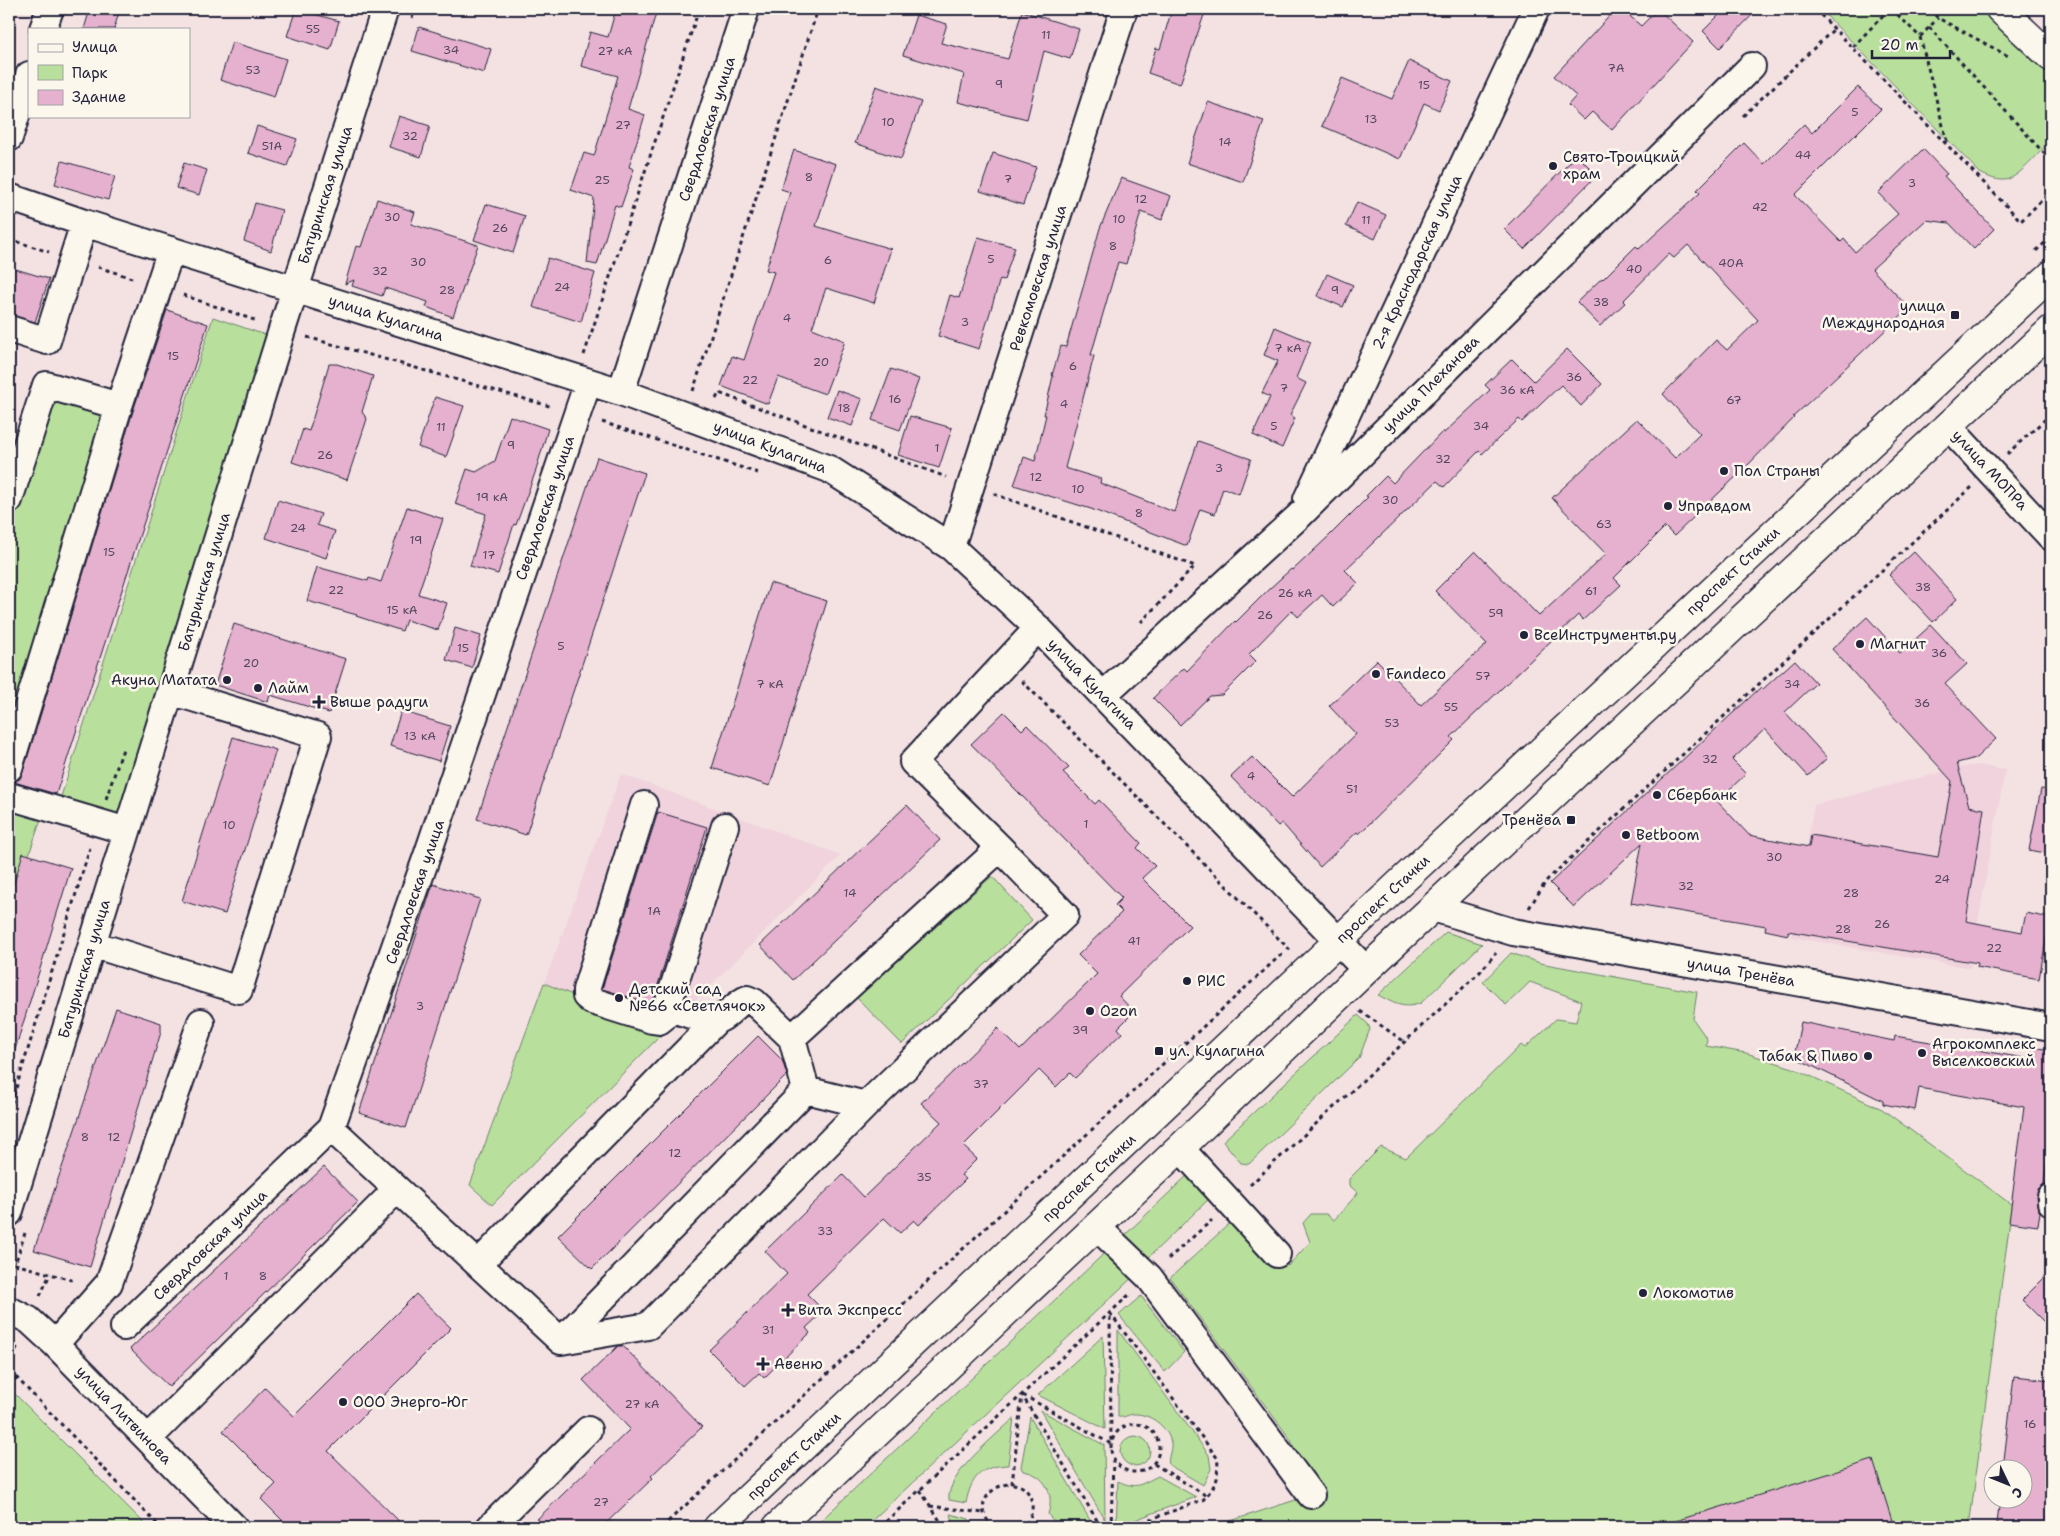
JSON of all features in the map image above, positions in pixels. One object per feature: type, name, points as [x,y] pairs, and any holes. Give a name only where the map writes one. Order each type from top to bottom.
[{"type":"main road","points":[[2000,9],[2051,57]]},
{"type":"main road","name":"проспект Стачки","points":[[718,1527],[1338,941],[2051,275]]},
{"type":"main road","points":[[777,1527],[1097,1227],[1366,970],[2051,330]]},
{"type":"street","points":[[43,28],[50,9]]},
{"type":"street","name":"Батуринская улица","points":[[9,1213],[295,288],[385,9]]},
{"type":"street","name":"Свердловская улица","points":[[622,392],[746,9]]},
{"type":"street","name":"Ревкомовская улица","points":[[951,547],[1124,9]]},
{"type":"street","name":"2-я Краснодарская улица","points":[[1299,516],[1536,9]]},
{"type":"street","name":"улица Плеханова","points":[[1103,695],[1299,516],[1752,66]]},
{"type":"street","points":[[9,138],[28,78]]},
{"type":"street","name":"улица Кулагина","points":[[9,197],[84,223],[321,297],[584,373],[622,392],[829,469],[951,547],[1030,636],[1103,695],[1366,970]]},
{"type":"street","points":[[9,330],[47,341],[84,223]]},
{"type":"street","points":[[9,768],[119,406],[171,250]]},
{"type":"street","name":"Свердловская улица","points":[[124,1327],[331,1128],[428,853],[577,414],[584,373]]},
{"type":"street","points":[[9,500],[46,385],[119,406]]},
{"type":"street","name":"улица МОПРа","points":[[1948,426],[2051,536]]},
{"type":"street","points":[[561,1341],[648,1326],[866,1105],[1065,915],[913,762],[1030,636]]},
{"type":"street","points":[[92,944],[238,990],[318,736],[170,690]]},
{"type":"street","points":[[9,796],[126,831]]},
{"type":"street","points":[[644,805],[586,990],[586,996],[592,1001],[652,1020],[659,1021],[664,1016],[725,826]]},
{"type":"street","points":[[792,1038],[1000,848]]},
{"type":"street","name":"улица Тренёва","points":[[1433,908],[1513,932],[2051,1027]]},
{"type":"street","points":[[478,1264],[715,1022],[721,1019],[737,1002],[747,999],[754,1002],[792,1038],[806,1090]]},
{"type":"street","points":[[667,1007],[715,1022]]},
{"type":"street","points":[[55,1344],[109,1283],[201,1022]]},
{"type":"street","points":[[806,1090],[866,1105]]},
{"type":"street","points":[[561,1341],[806,1090]]},
{"type":"street","points":[[331,1128],[561,1341]]},
{"type":"street","points":[[1180,1148],[1277,1254]]},
{"type":"street","points":[[148,1440],[397,1189]]},
{"type":"street","points":[[1097,1227],[1149,1277],[1311,1495]]},
{"type":"street","name":"улица Литвинова","points":[[9,1310],[28,1320],[55,1344],[234,1527]]},
{"type":"street","points":[[490,1527],[588,1430]]},
{"type":"path","points":[[412,18],[415,9]]},
{"type":"path","points":[[584,373],[698,9]]},
{"type":"path","points":[[691,398],[818,9]]},
{"type":"path","points":[[1815,9],[2021,221],[2051,191]]},
{"type":"path","points":[[1853,48],[1891,9],[1920,37],[1948,146]]},
{"type":"path","points":[[1929,9],[1938,18],[2016,61]]},
{"type":"path","points":[[1920,37],[1938,18]]},
{"type":"path","points":[[1929,27],[2051,161]]},
{"type":"path","points":[[9,239],[72,260]]},
{"type":"path","points":[[321,297],[307,337],[577,414],[760,474]]},
{"type":"path","points":[[713,406],[719,393],[970,486],[1195,566],[1135,628]]},
{"type":"path","points":[[880,1527],[1479,973],[1513,932],[1547,880],[2051,414]]},
{"type":"path","points":[[1030,636],[1022,681],[1310,968]]},
{"type":"path","points":[[9,1262],[16,1264]]},
{"type":"path","points":[[1110,1313],[1111,1444],[1113,1459],[1111,1527]]},
{"type":"path","points":[[1110,1313],[1218,1459],[1217,1478],[1203,1500],[1129,1527]]},
{"type":"path","points":[[9,1373],[15,1376],[160,1527]]},
{"type":"path","points":[[9,1412],[15,1376]]},
{"type":"path","points":[[1022,1395],[1111,1444]]},
{"type":"path","points":[[1012,1484],[1022,1395]]},
{"type":"path","points":[[1022,1395],[1101,1527]]},
{"type":"path","points":[[1111,1444],[1114,1436],[1127,1425],[1143,1425],[1151,1429],[1159,1443],[1160,1451],[1154,1464],[1146,1470],[1132,1472],[1124,1470],[1113,1459]]},
{"type":"path","points":[[1154,1464],[1207,1496]]},
{"type":"path","points":[[994,1527],[987,1520],[984,1513],[984,1505],[990,1491],[1004,1484],[1020,1487],[1031,1499],[1031,1516],[1022,1527]]},
{"type":"path","points":[[920,1490],[944,1527]]},
{"type":"path","points":[[930,1506],[984,1513]]},
{"type":"path","points":[[1027,1523],[1046,1527]]},
{"type":"shaded area","points":[[1977,765],[2005,770],[1970,968],[1791,937],[1814,805],[1958,768]]},
{"type":"shaded area","name":"Детский сад №66 «Светлячок»","points":[[621,774],[841,855],[492,1205],[470,1185]]},
{"type":"green space","points":[[1820,9],[1988,9],[2051,69],[2051,140],[2022,170],[2009,179],[1997,179],[1980,173]]},
{"type":"green space","points":[[213,317],[274,338],[124,824],[59,803]]},
{"type":"green space","points":[[51,391],[112,410],[9,751],[9,521]]},
{"type":"green space","points":[[9,806],[42,816],[9,914]]},
{"type":"green space","points":[[992,876],[1032,920],[902,1044],[857,998]]},
{"type":"green space","points":[[1446,932],[1482,944],[1421,1003],[1404,1006],[1378,995]]},
{"type":"green space","name":"Локомотив","points":[[1511,953],[1540,963],[1697,992],[1693,1019],[1707,1039],[1706,1046],[1746,1053],[1793,1068],[1882,1109],[2012,1205],[1969,1527],[1212,1527],[1311,1495],[1291,1440],[1170,1278],[1240,1214],[1288,1266],[1310,1242],[1303,1223],[1311,1214],[1326,1214],[1334,1220],[1358,1193],[1349,1185],[1349,1179],[1381,1147],[1406,1158],[1521,1045],[1525,1048],[1556,1019],[1576,1022],[1581,1001],[1530,982],[1506,1005],[1483,982]]},
{"type":"green space","points":[[544,983],[663,1033],[492,1205],[470,1185]]},
{"type":"green space","points":[[1358,1015],[1368,1024],[1370,1029],[1359,1058],[1249,1164],[1241,1163],[1223,1141]]},
{"type":"green space","points":[[1193,1170],[1212,1196],[1149,1257],[1144,1256],[1125,1235]]},
{"type":"green space","points":[[1111,1247],[1136,1274],[865,1527],[814,1527]]},
{"type":"green space","points":[[1141,1296],[1184,1352],[1165,1372],[1119,1315]]},
{"type":"green space","points":[[1118,1330],[1209,1455],[1211,1469],[1203,1485],[1169,1465],[1171,1443],[1166,1431],[1157,1422],[1139,1414],[1118,1417]]},
{"type":"green space","points":[[1103,1336],[1105,1429],[1038,1395]]},
{"type":"green space","points":[[9,1391],[14,1393],[148,1527],[9,1527]]},
{"type":"green space","points":[[1040,1410],[1104,1445],[1105,1520]]},
{"type":"green space","points":[[1030,1417],[1094,1527],[1075,1527],[1062,1524],[1051,1519],[1048,1514],[1050,1499],[1046,1486],[1037,1476],[1023,1471],[1021,1467]]},
{"type":"green space","points":[[1014,1418],[1008,1465],[991,1468],[979,1475],[971,1486],[966,1503],[949,1500],[950,1490],[955,1479],[964,1467]]},
{"type":"green space","points":[[1135,1436],[1141,1437],[1149,1445],[1149,1457],[1141,1465],[1135,1466],[1129,1465],[1121,1457],[1120,1451],[1121,1445],[1129,1437]]},
{"type":"green space","points":[[1158,1476],[1196,1497],[1116,1527],[1118,1481],[1124,1484],[1139,1485]]},
{"type":"green space","points":[[950,1514],[969,1519],[972,1527],[957,1527]]},
{"type":"building","points":[[90,9],[120,9],[114,28],[84,28]]},
{"type":"building","points":[[296,9],[339,21],[330,50],[287,36]]},
{"type":"building","points":[[616,9],[641,9],[656,13],[628,109],[645,115],[629,167],[634,169],[621,207],[615,205],[597,265],[587,263],[594,198],[571,190],[584,153],[594,156],[618,76],[581,66],[590,32],[608,37]]},
{"type":"building","points":[[1172,9],[1181,9],[1204,15],[1180,84],[1148,73],[1156,48],[1160,49]]},
{"type":"building","points":[[1616,9],[1622,9],[1641,26],[1658,9],[1693,42],[1612,130],[1592,112],[1584,120],[1568,105],[1576,96],[1554,76]]},
{"type":"building","points":[[1725,9],[1758,9],[1720,48],[1703,31]]},
{"type":"building","points":[[1022,11],[1079,29],[1070,59],[1044,51],[1027,119],[958,102],[964,74],[903,55],[916,15],[947,24],[941,43],[1008,59]]},
{"type":"building","points":[[419,27],[491,49],[484,73],[412,51]]},
{"type":"building","points":[[232,42],[286,59],[274,97],[220,80]]},
{"type":"building","points":[[1409,61],[1452,81],[1439,110],[1424,103],[1400,159],[1322,126],[1342,78],[1392,99]]},
{"type":"building","points":[[876,86],[921,102],[901,159],[855,143]]},
{"type":"building","points":[[1858,87],[1881,109],[1795,195],[1841,242],[1844,239],[1855,252],[1898,214],[1878,193],[1923,149],[1947,174],[1944,176],[1994,229],[1974,249],[1949,223],[1926,220],[1872,269],[1909,308],[1793,417],[1744,469],[1674,536],[1665,527],[1614,578],[1621,585],[1583,620],[1578,615],[1451,737],[1454,740],[1359,834],[1357,832],[1320,867],[1282,823],[1278,826],[1231,777],[1252,757],[1292,797],[1356,734],[1329,706],[1377,660],[1421,705],[1487,644],[1435,591],[1475,551],[1539,616],[1606,554],[1552,498],[1637,419],[1675,458],[1700,434],[1663,394],[1716,340],[1727,350],[1758,320],[1688,245],[1674,258],[1669,254],[1623,301],[1625,303],[1600,326],[1577,302],[1636,246],[1639,249],[1700,193],[1697,190],[1744,143],[1764,164],[1804,124],[1812,133]]},
{"type":"building","points":[[1208,102],[1264,121],[1243,182],[1187,163]]},
{"type":"building","points":[[399,116],[430,126],[421,157],[389,147]]},
{"type":"building","points":[[257,126],[297,139],[287,166],[248,153]]},
{"type":"building","points":[[794,150],[836,164],[816,226],[891,249],[874,303],[826,288],[812,328],[845,341],[825,394],[778,377],[768,404],[721,386],[732,356],[744,360],[774,272],[766,270],[790,192],[781,189]]},
{"type":"building","points":[[993,153],[1036,167],[1023,205],[980,191]]},
{"type":"building","points":[[1577,155],[1597,175],[1524,249],[1504,229]]},
{"type":"building","points":[[62,161],[115,176],[108,200],[55,184]]},
{"type":"building","points":[[184,163],[207,170],[199,195],[176,188]]},
{"type":"building","points":[[1121,178],[1171,196],[1162,220],[1141,212],[1126,264],[1118,262],[1091,355],[1094,356],[1065,468],[1101,479],[1100,483],[1174,512],[1198,441],[1251,459],[1239,494],[1223,488],[1215,514],[1200,509],[1187,546],[1091,509],[1014,485],[1024,457],[1035,461],[1046,415],[1044,415],[1052,375],[1061,346],[1066,347],[1100,228]]},
{"type":"building","points":[[377,199],[415,212],[411,224],[478,245],[453,317],[426,307],[428,302],[385,288],[382,296],[352,286],[354,280],[345,284],[356,246],[361,247]]},
{"type":"building","points":[[1357,202],[1386,215],[1375,239],[1346,226]]},
{"type":"building","points":[[255,203],[282,210],[271,251],[244,241]]},
{"type":"building","points":[[486,204],[525,216],[513,253],[474,240]]},
{"type":"building","points":[[978,237],[1015,247],[1004,280],[1000,279],[979,349],[938,336],[950,295],[959,298]]},
{"type":"building","points":[[548,258],[595,273],[581,322],[533,307]]},
{"type":"building","points":[[9,267],[49,279],[35,322],[9,314]]},
{"type":"building","points":[[1327,274],[1353,285],[1343,307],[1317,296]]},
{"type":"building","points":[[167,310],[208,324],[56,794],[14,782],[20,779],[23,772],[133,411]]},
{"type":"building","points":[[1275,327],[1311,342],[1296,378],[1306,383],[1290,415],[1295,418],[1282,448],[1253,435],[1270,397],[1262,393],[1278,361],[1264,355]]},
{"type":"building","points":[[1567,349],[1602,384],[1581,406],[1561,385],[1522,422],[1519,419],[1482,454],[1479,451],[1444,487],[1437,481],[1345,570],[1358,583],[1333,607],[1322,595],[1298,617],[1292,610],[1249,654],[1256,661],[1222,695],[1210,696],[1180,725],[1153,698],[1184,668],[1187,671],[1235,621],[1329,536],[1386,476],[1393,483],[1443,431],[1444,433],[1490,390],[1485,385],[1512,359],[1534,381]]},
{"type":"building","points":[[329,364],[337,364],[373,376],[362,412],[367,419],[347,480],[292,462],[303,429],[309,431]]},
{"type":"building","points":[[891,369],[919,379],[900,430],[872,420]]},
{"type":"building","points":[[837,390],[862,399],[852,426],[827,417]]},
{"type":"building","points":[[435,397],[464,406],[446,457],[418,447]]},
{"type":"building","points":[[510,416],[548,429],[535,473],[516,525],[514,524],[498,574],[470,566],[486,514],[455,504],[467,469],[476,472],[495,461]]},
{"type":"building","points":[[910,416],[952,428],[939,468],[898,455]]},
{"type":"building","points":[[597,457],[645,473],[526,835],[477,819]]},
{"type":"building","points":[[278,500],[321,514],[317,525],[335,531],[326,558],[266,538]]},
{"type":"building","points":[[407,507],[443,519],[418,594],[447,603],[438,630],[406,620],[402,631],[357,615],[307,601],[317,567],[368,581],[369,578],[381,582]]},
{"type":"building","points":[[1914,552],[1957,599],[1933,622],[1889,575]]},
{"type":"building","points":[[770,583],[827,601],[770,786],[712,768]]},
{"type":"building","points":[[1867,617],[1900,653],[1931,625],[1967,664],[1945,684],[1996,739],[1976,758],[1957,763],[1969,806],[1984,809],[1966,921],[2022,932],[2026,913],[2050,918],[2039,979],[1977,967],[1978,963],[1788,931],[1788,935],[1765,930],[1766,926],[1631,903],[1642,843],[1574,907],[1550,883],[1761,687],[1763,689],[1795,660],[1816,683],[1785,712],[1827,758],[1808,776],[1765,729],[1732,760],[1746,774],[1717,801],[1749,835],[1809,847],[1811,835],[1938,857],[1952,781],[1832,649]]},
{"type":"building","points":[[234,624],[346,659],[329,713],[270,695],[268,702],[215,685]]},
{"type":"building","points":[[455,628],[481,636],[472,668],[446,660]]},
{"type":"building","points":[[401,711],[450,726],[439,761],[390,746]]},
{"type":"building","points":[[1004,712],[1022,730],[1027,725],[1069,768],[1063,772],[1095,804],[1099,800],[1141,843],[1137,848],[1155,866],[1142,878],[1190,926],[1119,996],[1134,1012],[1118,1028],[1122,1033],[1075,1078],[1070,1073],[1056,1087],[1039,1070],[963,1146],[977,1159],[961,1175],[966,1179],[919,1225],[914,1220],[900,1233],[884,1218],[807,1294],[824,1311],[806,1328],[810,1333],[764,1378],[759,1373],[745,1386],[709,1350],[787,1274],[765,1251],[843,1175],[864,1197],[941,1122],[921,1103],[998,1028],[1020,1050],[1097,974],[1078,955],[1122,912],[1115,905],[1122,898],[971,744]]},
{"type":"building","points":[[233,737],[276,750],[225,914],[182,901]]},
{"type":"building","points":[[2041,789],[2051,790],[2051,854],[2029,850]]},
{"type":"building","points":[[907,805],[940,840],[793,980],[760,945]]},
{"type":"building","points":[[658,812],[707,827],[652,1004],[602,989]]},
{"type":"building","points":[[23,853],[71,868],[14,1053],[9,1052],[9,900]]},
{"type":"building","points":[[433,884],[480,899],[406,1128],[359,1113]]},
{"type":"building","points":[[116,1008],[161,1023],[161,1032],[90,1267],[34,1250]]},
{"type":"building","points":[[1801,1022],[1894,1041],[1895,1036],[2030,1059],[2031,1047],[2051,1050],[2051,1126],[2044,1184],[2038,1189],[2036,1197],[2040,1212],[2038,1226],[2009,1222],[2024,1107],[1919,1088],[1915,1110],[1883,1104],[1883,1101],[1794,1057]]},
{"type":"building","points":[[758,1036],[782,1060],[787,1075],[592,1269],[558,1236]]},
{"type":"building","points":[[324,1167],[358,1202],[169,1387],[130,1349]]},
{"type":"building","points":[[2051,1271],[2051,1329],[2022,1300]]},
{"type":"building","name":"ООО Энерго-Юг","points":[[416,1294],[451,1328],[328,1451],[405,1527],[289,1527],[261,1499],[276,1484],[223,1431],[265,1388],[294,1416]]},
{"type":"building","points":[[618,1346],[623,1346],[702,1427],[602,1527],[529,1527],[630,1429],[583,1380]]},
{"type":"building","points":[[2014,1376],[2051,1380],[2051,1483],[2046,1527],[1997,1524],[1999,1508],[2032,1508],[2032,1458],[2004,1458]]},
{"type":"building","points":[[1873,1460],[1894,1527],[1672,1527],[1672,1522]]},
{"type":"place","name":"Свято-Троицкий храм","points":[[1553,166]]},
{"type":"place","name":"улица Международная","points":[[1955,315]]},
{"type":"place","name":"Пол Страны","points":[[1724,471]]},
{"type":"place","name":"Управдом","points":[[1668,506]]},
{"type":"place","name":"ВсеИнструменты.ру","points":[[1524,635]]},
{"type":"place","name":"Магнит","points":[[1860,644]]},
{"type":"place","name":"Fandeco","points":[[1376,674]]},
{"type":"place","name":"Акуна Матата","points":[[227,680]]},
{"type":"place","name":"Лайм","points":[[258,688]]},
{"type":"place","name":"Выше радуги","points":[[319,702]]},
{"type":"place","name":"Сбербанк","points":[[1657,795]]},
{"type":"place","name":"Тренёва","points":[[1571,820]]},
{"type":"place","name":"Betboom","points":[[1626,835]]},
{"type":"place","name":"РИС","points":[[1187,981]]},
{"type":"place","name":"Детский сад №66 «Светлячок»","points":[[619,998]]},
{"type":"place","name":"Ozon","points":[[1090,1011]]},
{"type":"place","name":"ул. Кулагина","points":[[1159,1051]]},
{"type":"place","name":"Агрокомплекс Выселковский","points":[[1922,1053]]},
{"type":"place","name":"Табак & Пиво","points":[[1868,1056]]},
{"type":"place","name":"Локомотив","points":[[1643,1293]]},
{"type":"place","name":"Вита Экспресс","points":[[788,1310]]},
{"type":"place","name":"Авеню","points":[[763,1364]]},
{"type":"place","name":"ООО Энерго-Юг","points":[[343,1402]]}]
